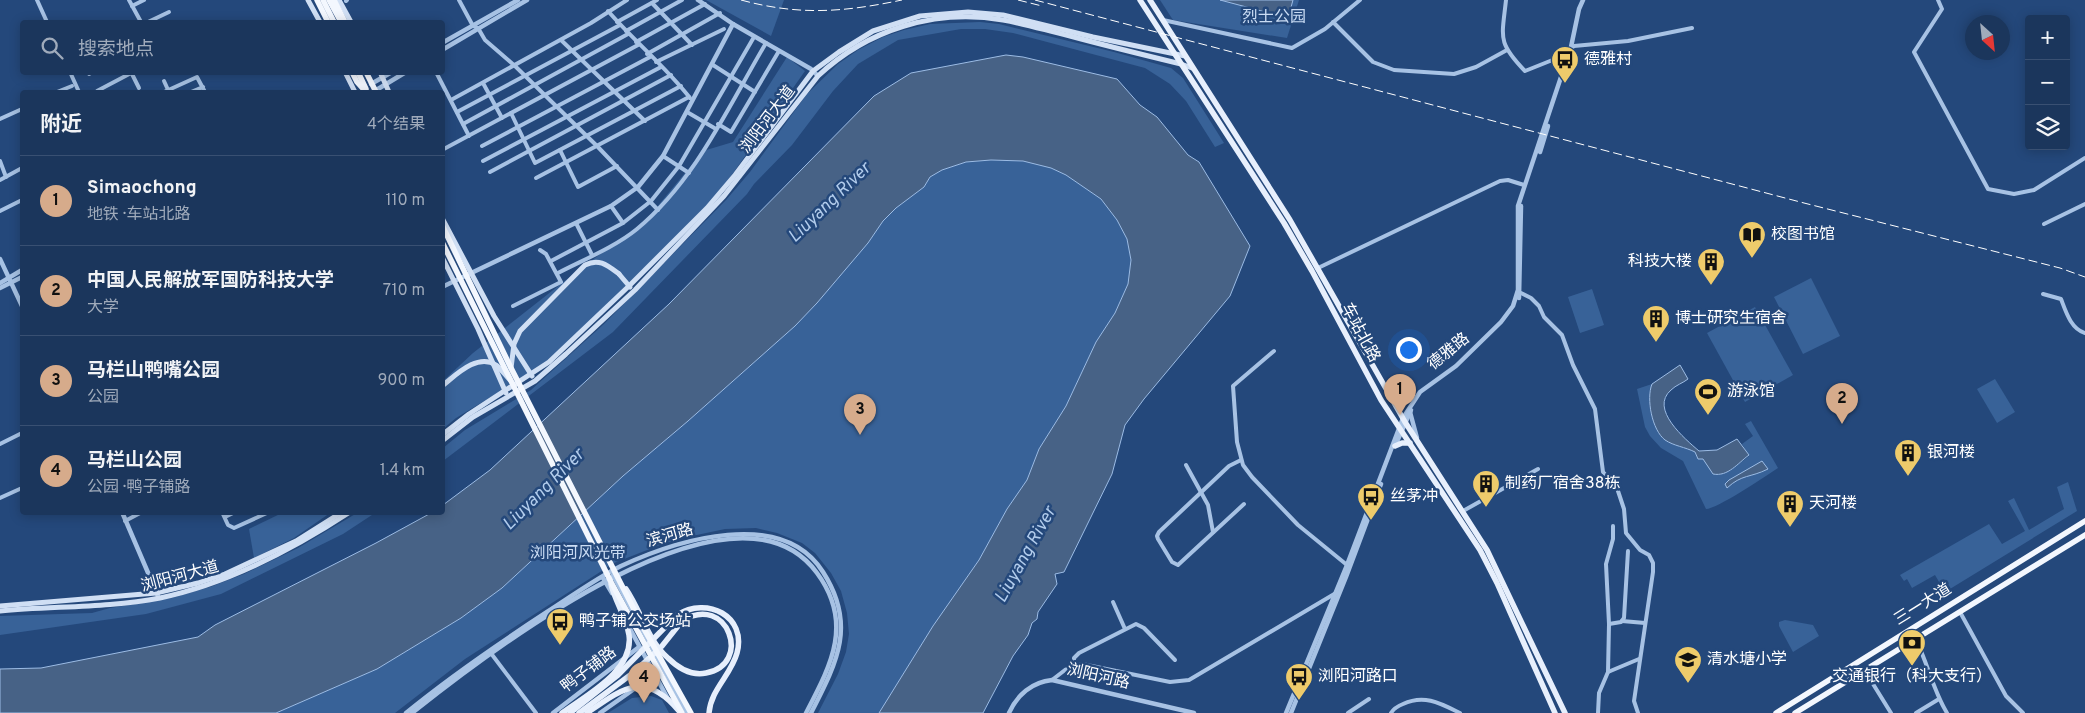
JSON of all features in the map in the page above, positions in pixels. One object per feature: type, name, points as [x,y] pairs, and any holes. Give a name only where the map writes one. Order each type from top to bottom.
[{"type":"highway","points":[[317,0],[327,20]]},
{"type":"highway","points":[[323,0],[333,20]]},
{"type":"highway","points":[[329,0],[340,20]]},
{"type":"highway","points":[[334,0],[344,20]]},
{"type":"highway","points":[[354,75],[365,90]]},
{"type":"highway","points":[[359,75],[366,90]]},
{"type":"highway","points":[[369,75],[374,90]]},
{"type":"highway","points":[[445,231],[511,368],[658,655],[691,713]]},
{"type":"highway","points":[[445,248],[609,577],[682,713]]},
{"type":"highway","name":"三一大道","points":[[1776,713],[2085,519]]},
{"type":"highway","name":"三一大道","points":[[1795,713],[2085,535]]},
{"type":"main road","points":[[308,0],[319,20]]},
{"type":"main road","points":[[339,0],[350,20]]},
{"type":"main road","name":"车站北路","points":[[1140,0],[1284,223],[1312,271],[1364,370],[1480,550],[1498,583],[1555,713]]},
{"type":"main road","name":"车站北路","points":[[1150,0],[1290,220],[1404,420],[1464,511],[1498,570],[1565,713]]},
{"type":"main road","name":"浏阳河大道","points":[[445,433],[469,414],[531,375],[548,362],[629,286],[707,208],[735,175],[813,71],[852,44],[890,25],[920,16],[968,12],[1002,15],[1093,37],[1185,56]]},
{"type":"main road","name":"浏阳河大道","points":[[445,439],[472,417],[535,381],[635,290],[724,196],[818,76],[833,62],[858,45],[880,34],[924,21],[969,16],[1003,20],[1192,68]]},
{"type":"main road","points":[[346,75],[353,90]]},
{"type":"main road","points":[[381,75],[388,90]]},
{"type":"main road","points":[[445,224],[494,316],[535,381]]},
{"type":"main road","points":[[511,368],[514,344],[520,331],[584,266],[593,261],[604,263],[619,274],[635,290]]},
{"type":"main road","points":[[445,263],[478,329],[508,398]]},
{"type":"main road","points":[[445,384],[467,366],[481,362],[495,364],[510,380]]},
{"type":"main road","points":[[1395,446],[1402,443],[1410,443]]},
{"type":"main road","name":"浏阳河大道","points":[[0,606],[157,596],[225,574],[296,541],[337,515]]},
{"type":"main road","name":"浏阳河大道","points":[[0,611],[157,596],[200,587],[298,545],[345,515]]},
{"type":"main road","points":[[562,713],[614,674],[628,652],[629,635],[609,577]]},
{"type":"main road","points":[[579,713],[646,663],[658,651],[662,646],[668,637],[676,627],[689,616],[704,613],[714,616],[725,625],[731,638],[732,646],[729,656],[725,663],[710,672],[694,674],[677,666],[666,657],[663,653],[659,648],[621,583]]},
{"type":"main road","points":[[570,713],[618,675],[678,615],[698,607],[716,610],[725,615],[732,623],[738,636],[737,655],[713,695],[709,713]]},
{"type":"main road","points":[[587,713],[622,689],[641,686],[656,691],[682,713]]},
{"type":"street","points":[[129,0],[140,20]]},
{"type":"street","points":[[132,6],[144,0]]},
{"type":"street","points":[[459,0],[473,26],[478,28],[485,40],[515,66],[587,136],[658,210]]},
{"type":"street","points":[[445,41],[518,0]]},
{"type":"street","points":[[445,48],[527,0]]},
{"type":"street","points":[[451,100],[592,23],[627,0]]},
{"type":"street","points":[[458,112],[657,0]]},
{"type":"street","points":[[463,124],[581,60],[682,0]]},
{"type":"street","points":[[698,0],[733,24],[813,71],[818,76]]},
{"type":"street","points":[[1163,20],[1292,48],[1332,22],[1360,0]]},
{"type":"street","points":[[1506,0],[1502,38],[1510,56],[1525,71],[1555,59],[1573,46],[1628,41],[1692,28]]},
{"type":"street","name":"德雅路","points":[[1404,420],[1422,394],[1458,367],[1504,323],[1518,303],[1521,293],[1521,207],[1573,46],[1579,9],[1585,0]]},
{"type":"street","points":[[1938,0],[1942,9],[1914,52],[1988,189],[2014,194],[2034,190],[2085,158]]},
{"type":"street","points":[[40,1],[46,20]]},
{"type":"street","points":[[652,3],[692,45]]},
{"type":"street","points":[[445,148],[592,70],[706,4]]},
{"type":"street","points":[[608,11],[627,33],[671,75],[692,102]]},
{"type":"street","points":[[152,20],[169,12]]},
{"type":"street","points":[[482,146],[604,81],[682,34],[720,14]]},
{"type":"street","points":[[1332,22],[1373,62],[1394,70],[1454,74],[1476,67],[1507,50]]},
{"type":"street","points":[[445,286],[611,206],[638,187],[663,156],[733,24]]},
{"type":"street","points":[[656,62],[724,29]]},
{"type":"street","points":[[551,261],[623,223],[651,201],[679,166],[754,37]]},
{"type":"street","points":[[561,40],[645,121]]},
{"type":"street","points":[[558,273],[627,236],[658,210],[689,173],[766,43]]},
{"type":"street","name":"德雅路","points":[[1286,713],[1336,593],[1404,420],[1420,392],[1453,368],[1478,346],[1504,318],[1516,300],[1518,290],[1518,206],[1573,46]]},
{"type":"street","points":[[687,112],[731,132],[779,51]]},
{"type":"street","points":[[712,66],[755,92]]},
{"type":"street","points":[[483,161],[661,67]]},
{"type":"street","points":[[71,75],[78,90]]},
{"type":"street","points":[[99,90],[128,75]]},
{"type":"street","points":[[133,75],[139,88]]},
{"type":"street","points":[[357,90],[381,75]]},
{"type":"street","points":[[378,90],[401,75]]},
{"type":"street","points":[[438,75],[469,136]]},
{"type":"street","points":[[490,172],[671,75]]},
{"type":"street","points":[[171,90],[197,77],[205,90]]},
{"type":"street","points":[[164,81],[166,90]]},
{"type":"street","points":[[483,83],[502,118]]},
{"type":"street","points":[[62,90],[72,86]]},
{"type":"street","points":[[510,114],[535,164],[681,86]]},
{"type":"street","points":[[196,90],[203,87]]},
{"type":"street","points":[[536,178],[689,97]]},
{"type":"street","points":[[0,119],[20,110]]},
{"type":"street","points":[[560,150],[578,187],[617,166]]},
{"type":"street","points":[[663,156],[689,173]]},
{"type":"street","points":[[0,161],[6,176]]},
{"type":"street","points":[[0,180],[20,169]]},
{"type":"street","points":[[1318,268],[1500,181],[1508,180],[1524,185]]},
{"type":"street","points":[[0,211],[20,201]]},
{"type":"street","points":[[2044,224],[2085,204]]},
{"type":"street","points":[[611,206],[623,223]]},
{"type":"street","points":[[576,223],[592,255]]},
{"type":"street","points":[[514,306],[561,282],[551,261],[540,250]]},
{"type":"street","points":[[0,259],[20,301]]},
{"type":"street","points":[[0,288],[20,272]]},
{"type":"street","points":[[0,283],[20,278]]},
{"type":"street","points":[[1521,293],[1531,298],[1544,317],[1561,333],[1573,365],[1595,409],[1603,472],[1617,488],[1624,509],[1626,533],[1640,550],[1649,555],[1653,563],[1634,701],[1638,713]]},
{"type":"street","points":[[2043,294],[2061,299],[2068,317],[2075,328],[2085,333]]},
{"type":"street","points":[[1274,351],[1233,386],[1237,442],[1241,460],[1252,477],[1298,525],[1347,564]]},
{"type":"street","points":[[1410,411],[1417,439]]},
{"type":"street","name":"德雅路","points":[[1291,713],[1346,577],[1400,428]]},
{"type":"street","points":[[0,444],[20,434]]},
{"type":"street","points":[[1241,460],[1230,466],[1157,536],[1172,562],[1176,565],[1208,539],[1213,532],[1244,504]]},
{"type":"street","points":[[1186,464],[1208,505],[1213,532]]},
{"type":"street","points":[[1464,511],[1538,469]]},
{"type":"street","points":[[0,498],[20,489]]},
{"type":"street","points":[[123,515],[157,596]]},
{"type":"street","points":[[125,521],[136,515]]},
{"type":"street","points":[[228,515],[224,517],[231,528],[263,515]]},
{"type":"street","points":[[253,515],[255,519]]},
{"type":"street","points":[[1598,713],[1599,693],[1608,672],[1609,624],[1606,564],[1613,538],[1613,526]]},
{"type":"street","name":"滨河路","points":[[406,713],[450,677],[640,558],[664,549],[733,534],[749,533],[778,538],[806,553],[821,569],[831,585],[839,606],[842,631],[837,658],[811,713]]},
{"type":"street","name":"滨河路","points":[[609,577],[664,554],[735,539],[753,538],[767,540],[791,550],[804,558],[812,566],[830,594],[837,624],[837,638],[828,667],[806,713]]},
{"type":"street","points":[[1622,621],[1628,551]]},
{"type":"street","points":[[609,577],[639,647],[676,713]]},
{"type":"street","points":[[609,577],[686,713]]},
{"type":"street","points":[[1052,680],[1074,665],[1082,664],[1100,666],[1170,682],[1189,680],[1336,593]]},
{"type":"street","points":[[1113,602],[1125,629]]},
{"type":"street","points":[[1960,612],[2006,696],[2022,713]]},
{"type":"street","points":[[1609,624],[1622,621],[1645,623]]},
{"type":"street","points":[[1074,665],[1074,658],[1079,653],[1134,625],[1142,626],[1175,660]]},
{"type":"street","points":[[1916,640],[1924,656],[1939,699],[1947,713]]},
{"type":"street","name":"鸭子铺路","points":[[552,713],[639,647]]},
{"type":"street","points":[[489,652],[536,713]]},
{"type":"street","name":"滨河路","points":[[412,713],[489,652]]},
{"type":"street","points":[[1608,672],[1639,659]]},
{"type":"street","points":[[1865,670],[1891,713]]},
{"type":"street","points":[[600,713],[654,675]]},
{"type":"street","name":"浏阳河路","points":[[1009,713],[1029,687],[1043,681],[1052,680],[1194,713]]},
{"type":"street","points":[[1391,713],[1397,706],[1422,698],[1435,700],[1460,713]]},
{"type":"street","points":[[1348,713],[1369,699]]},
{"type":"street","points":[[1916,713],[1939,699]]},
{"type":"green space","points":[[706,0],[784,0],[771,36]]},
{"type":"green space","name":"烈士公园","points":[[1160,0],[1299,0],[1287,38],[1173,20]]},
{"type":"green space","points":[[980,22],[999,24],[1171,68],[1183,78],[1224,143],[1215,147],[1186,101],[1170,84],[1145,68],[1013,33],[985,29],[961,29],[898,40],[858,64],[833,91],[792,145],[613,332],[445,459],[445,446],[465,430],[531,390],[604,324],[726,200],[750,172],[807,94],[838,64],[858,50],[883,37],[930,24]]},
{"type":"green space","points":[[787,57],[805,71],[719,193],[549,362],[456,418],[445,427],[445,379],[473,353],[585,265],[643,224],[703,151],[733,142]]},
{"type":"green space","name":"浏阳河风光带","points":[[991,160],[1023,161],[1051,168],[1066,175],[1101,199],[1117,220],[1127,239],[1131,260],[1128,284],[1115,313],[1096,342],[1066,406],[1039,449],[1027,480],[1007,509],[979,560],[933,626],[879,713],[818,713],[838,674],[846,652],[849,634],[847,613],[841,591],[831,573],[815,553],[802,543],[777,533],[756,528],[725,529],[692,536],[665,543],[614,563],[465,659],[395,713],[276,713],[377,669],[461,618],[502,588],[623,476],[795,326],[868,243],[883,221],[896,208],[924,187],[930,177],[942,170],[966,162]]},
{"type":"green space","points":[[1811,278],[1840,336],[1803,354],[1774,297]]},
{"type":"green space","points":[[1592,289],[1604,325],[1580,333],[1568,297]]},
{"type":"green space","points":[[1755,307],[1793,375],[1745,402],[1707,333]]},
{"type":"green space","points":[[1995,379],[2015,412],[1997,423],[1977,389]]},
{"type":"green space","points":[[1652,384],[1649,398],[1651,414],[1656,429],[1665,440],[1695,452],[1698,459],[1703,459],[1719,475],[1732,469],[1749,456],[1742,444],[1753,436],[1745,424],[1751,421],[1778,468],[1730,498],[1712,508],[1706,509],[1683,461],[1661,448],[1645,427],[1637,389]]},
{"type":"green space","points":[[2068,482],[2077,511],[1945,592],[1935,575],[1912,588],[1907,579],[1904,581],[1900,575],[1989,524],[2002,544],[2025,531],[2008,501],[2014,498],[2029,530],[2064,509],[2057,487]]},
{"type":"green space","points":[[278,515],[327,515],[294,538],[254,558],[249,529]]},
{"type":"green space","points":[[354,515],[372,515],[343,534],[221,594],[146,614],[0,635],[0,616],[92,613],[110,608],[172,598],[210,587],[244,574],[298,548]]},
{"type":"green space","points":[[1785,620],[1813,625],[1819,636],[1793,652],[1779,626],[1779,622]]},
{"type":"green space","points":[[651,696],[662,700],[669,713],[608,713],[632,698]]},
{"type":"water","points":[[1220,0],[1293,0],[1288,18]]},
{"type":"water","name":"Liuyang River","points":[[1006,55],[1023,57],[1117,79],[1140,105],[1157,117],[1188,155],[1199,162],[1250,246],[1230,296],[1144,399],[1125,425],[1112,474],[1064,572],[1055,574],[1057,584],[1038,612],[1037,619],[1032,623],[1028,635],[1013,656],[983,713],[879,713],[933,626],[979,560],[1007,509],[1027,480],[1039,449],[1066,406],[1096,342],[1115,313],[1128,284],[1131,260],[1127,239],[1117,220],[1101,199],[1066,175],[1051,168],[1023,161],[991,160],[966,162],[942,170],[930,177],[924,187],[896,208],[883,221],[868,243],[795,326],[623,476],[502,588],[461,618],[377,669],[276,713],[0,713],[0,669],[41,668],[198,637],[215,625],[427,515],[445,515],[445,504],[490,470],[669,304],[874,96],[911,73]]},
{"type":"water","points":[[1680,365],[1688,379],[1673,388],[1665,398],[1666,414],[1678,431],[1699,451],[1717,450],[1737,439],[1749,455],[1733,469],[1713,474],[1703,459],[1698,459],[1695,452],[1672,444],[1660,435],[1651,414],[1650,390],[1652,384]]},
{"type":"water","points":[[1762,461],[1768,469],[1742,478],[1727,488],[1725,484],[1729,480]]},
{"type":"railway","points":[[741,0],[762,5],[803,10],[861,7],[902,0]]},
{"type":"railway","points":[[1018,0],[1042,6]]},
{"type":"railway","points":[[1035,0],[1804,203],[2060,268],[2085,277]]},
{"type":"place","name":"德雅村","points":[[1565,84]]},
{"type":"place","name":"校图书馆","points":[[1752,259]]},
{"type":"place","name":"科技大楼","points":[[1711,286]]},
{"type":"place","name":"博士研究生宿舍","points":[[1656,343]]},
{"type":"place","name":"Simaochong","points":[[1400,415]]},
{"type":"place","name":"游泳馆","points":[[1708,416]]},
{"type":"place","name":"中国人民解放军国防科技大学","points":[[1842,424]]},
{"type":"place","name":"马栏山鸭嘴公园","points":[[860,435]]},
{"type":"place","name":"银河楼","points":[[1908,477]]},
{"type":"place","name":"制药厂宿舍38栋","points":[[1486,508]]},
{"type":"place","name":"丝茅冲","points":[[1371,521]]},
{"type":"place","name":"天河楼","points":[[1790,528]]},
{"type":"place","name":"鸭子铺公交场站","points":[[560,646]]},
{"type":"place","name":"交通银行（科大支行）","points":[[1912,667]]},
{"type":"place","name":"清水塘小学","points":[[1688,684]]},
{"type":"place","name":"浏阳河路口","points":[[1299,701]]},
{"type":"place","name":"马栏山公园","points":[[644,703]]}]
